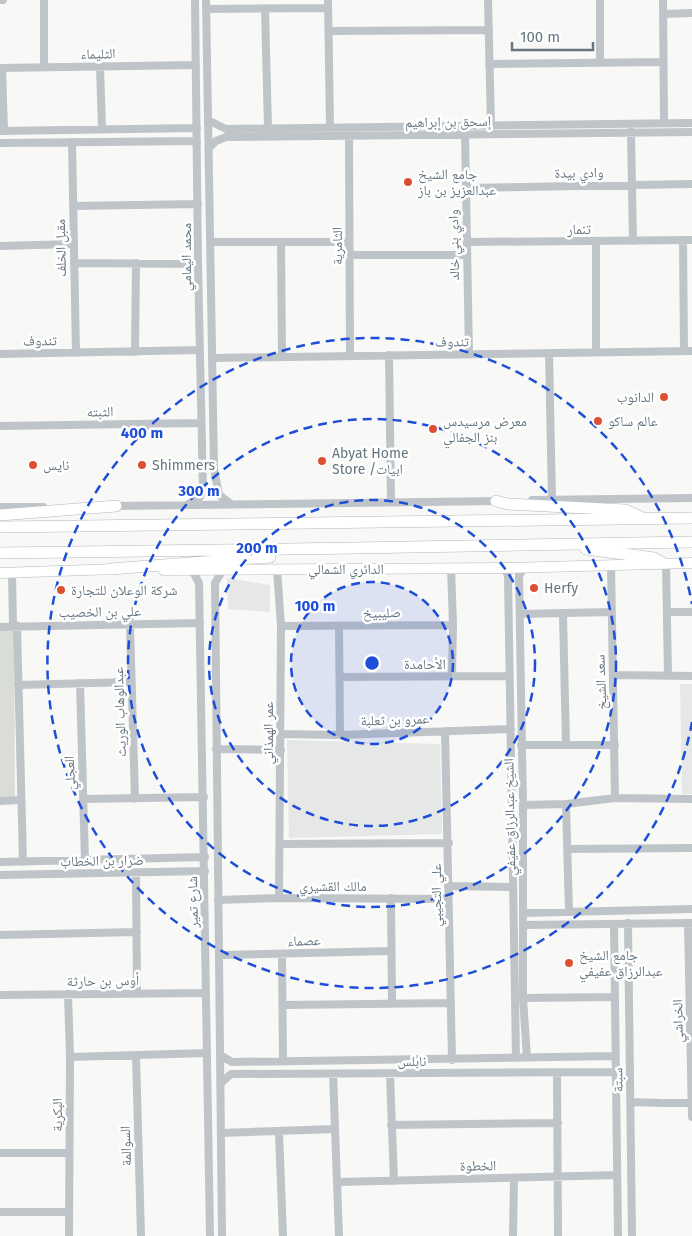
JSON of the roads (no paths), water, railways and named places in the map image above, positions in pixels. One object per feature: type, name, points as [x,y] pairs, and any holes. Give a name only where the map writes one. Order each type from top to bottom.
[{"type":"highway","points":[[496,501],[507,504],[625,510],[648,519]]},
{"type":"highway","points":[[0,515],[116,506]]},
{"type":"highway","points":[[0,527],[692,518]]},
{"type":"highway","name":"الدائري الشمالي","points":[[0,553],[311,550],[692,542]]},
{"type":"highway","points":[[560,544],[654,558],[664,563]]},
{"type":"highway","points":[[110,569],[221,562],[311,550]]},
{"type":"main road","name":"الدائري الشمالي","points":[[0,573],[110,569],[451,568],[506,572],[611,565],[692,563]]},
{"type":"street","points":[[44,0],[44,67]]},
{"type":"street","name":"محمد اليمامي","points":[[186,505],[200,497],[203,490],[199,350],[196,0]]},
{"type":"street","name":"محمد اليمامي","points":[[206,0],[214,469],[219,495],[231,504]]},
{"type":"street","points":[[282,0],[282,9]]},
{"type":"street","points":[[488,0],[491,125]]},
{"type":"street","points":[[600,0],[600,63]]},
{"type":"street","points":[[663,0],[664,123]]},
{"type":"street","points":[[206,9],[282,9],[328,4],[330,127]]},
{"type":"street","points":[[265,9],[268,128]]},
{"type":"street","points":[[663,14],[692,13]]},
{"type":"street","points":[[329,31],[489,30]]},
{"type":"street","points":[[489,64],[663,62]]},
{"type":"street","name":"الثليماء","points":[[1,68],[196,65]]},
{"type":"street","points":[[100,66],[102,130]]},
{"type":"street","points":[[1,68],[2,131],[197,128]]},
{"type":"street","name":"إسحق بن إبراهيم","points":[[208,120],[222,128],[692,123]]},
{"type":"street","points":[[530,125],[530,134]]},
{"type":"street","points":[[165,128],[165,141]]},
{"type":"street","points":[[232,128],[226,133],[233,137]]},
{"type":"street","points":[[631,132],[633,241]]},
{"type":"street","name":"إسحق بن إبراهيم","points":[[209,148],[221,138],[233,137],[692,132]]},
{"type":"street","name":"وادي بني خالد","points":[[465,134],[469,354]]},
{"type":"street","name":"الثامرية","points":[[349,136],[350,356]]},
{"type":"street","points":[[0,143],[197,141]]},
{"type":"street","name":"مقبل الخلف","points":[[72,142],[76,353]]},
{"type":"street","name":"وادي بيدة","points":[[466,188],[692,184]]},
{"type":"street","points":[[73,206],[198,204]]},
{"type":"street","points":[[198,216],[210,215]]},
{"type":"street","points":[[683,240],[688,351]]},
{"type":"street","name":"تنمار","points":[[467,242],[692,240]]},
{"type":"street","points":[[596,241],[596,352]]},
{"type":"street","points":[[210,242],[350,242]]},
{"type":"street","points":[[281,242],[282,357]]},
{"type":"street","points":[[0,246],[74,244]]},
{"type":"street","points":[[350,255],[467,255]]},
{"type":"street","points":[[74,263],[198,264]]},
{"type":"street","points":[[136,264],[136,352]]},
{"type":"street","name":"تندوف","points":[[0,354],[199,350]]},
{"type":"street","name":"تندوف","points":[[212,358],[688,351]]},
{"type":"street","points":[[549,353],[552,500]]},
{"type":"street","points":[[389,355],[391,502]]},
{"type":"street","name":"الثبته","points":[[0,426],[201,423]]},
{"type":"street","points":[[202,469],[212,475],[214,469]]},
{"type":"street","points":[[0,507],[692,498]]},
{"type":"street","points":[[664,563],[668,612],[668,675]]},
{"type":"street","name":"سعد الشيخ","points":[[611,565],[615,798]]},
{"type":"street","points":[[451,568],[452,677]]},
{"type":"street","name":"عمر الهمذاني","points":[[277,569],[281,626],[281,844],[279,898]]},
{"type":"street","name":"شارع تمير","points":[[192,570],[199,582],[205,838],[206,1053],[210,1236]]},
{"type":"street","points":[[222,1236],[215,582],[223,570]]},
{"type":"street","name":"الشيخ عبدالرزاق عفيفي","points":[[522,571],[520,614],[523,926],[527,1058]]},
{"type":"street","name":"الشيخ عبدالرزاق عفيفي","points":[[506,572],[510,676],[516,1058]]},
{"type":"street","points":[[12,573],[18,684],[23,862]]},
{"type":"street","points":[[199,582],[215,582]]},
{"type":"street","points":[[520,614],[611,612]]},
{"type":"street","points":[[668,612],[692,612]]},
{"type":"street","points":[[563,614],[566,745]]},
{"type":"street","name":"علي بن الخصيب","points":[[0,626],[200,623]]},
{"type":"street","name":"صليبيخ","points":[[281,626],[453,624]]},
{"type":"street","name":"عبدالوهاب الوريث","points":[[130,625],[135,798]]},
{"type":"street","points":[[339,626],[340,735]]},
{"type":"street","points":[[614,675],[632,677],[692,676]]},
{"type":"street","name":"الأحامدة","points":[[340,677],[510,676]]},
{"type":"street","points":[[18,684],[131,682]]},
{"type":"street","name":"العجلي","points":[[80,684],[85,861]]},
{"type":"street","name":"عمرو بن ثعلبة","points":[[281,734],[340,735],[511,729]]},
{"type":"street","name":"علي التجيبي","points":[[445,731],[449,843],[448,899],[452,1060]]},
{"type":"street","points":[[522,745],[615,745]]},
{"type":"street","points":[[216,750],[281,750]]},
{"type":"street","points":[[84,799],[204,797]]},
{"type":"street","points":[[523,804],[566,804],[615,798],[692,799]]},
{"type":"street","points":[[0,800],[21,800]]},
{"type":"street","points":[[566,804],[569,912]]},
{"type":"street","points":[[204,828],[217,828]]},
{"type":"street","points":[[205,838],[217,839]]},
{"type":"street","points":[[281,844],[449,843]]},
{"type":"street","points":[[568,849],[692,848]]},
{"type":"street","name":"ضرار بن الخطاب","points":[[0,862],[205,857]]},
{"type":"street","points":[[192,858],[199,864],[193,871]]},
{"type":"street","name":"ضرار بن الخطاب","points":[[0,875],[205,871]]},
{"type":"street","points":[[136,873],[137,992]]},
{"type":"street","points":[[448,886],[512,888]]},
{"type":"street","name":"مالك القشيري","points":[[218,900],[279,898],[448,899]]},
{"type":"street","points":[[392,898],[390,951],[392,1003]]},
{"type":"street","points":[[523,913],[692,909]]},
{"type":"street","points":[[658,910],[658,923]]},
{"type":"street","points":[[541,914],[536,920],[543,926]]},
{"type":"street","name":"سبتة","points":[[628,923],[632,1236]]},
{"type":"street","points":[[523,926],[690,923]]},
{"type":"street","name":"الخراشي","points":[[690,923],[692,1118]]},
{"type":"street","name":"سبتة","points":[[614,924],[618,1236]]},
{"type":"street","points":[[0,935],[137,932]]},
{"type":"street","name":"عصماء","points":[[219,955],[390,951]]},
{"type":"street","points":[[282,954],[284,1005],[283,1062]]},
{"type":"street","name":"أوس بن حارثة","points":[[0,995],[137,992],[206,993]]},
{"type":"street","name":"البكرية","points":[[68,994],[70,1236]]},
{"type":"street","points":[[524,998],[614,997]]},
{"type":"street","points":[[284,1005],[450,1003]]},
{"type":"street","points":[[515,1049],[521,1053],[526,1048]]},
{"type":"street","points":[[70,1057],[206,1053]]},
{"type":"street","points":[[220,1055],[232,1062],[231,1074],[221,1083]]},
{"type":"street","name":"السوالمة","points":[[136,1056],[141,1236]]},
{"type":"street","name":"نابلس","points":[[232,1062],[615,1056]]},
{"type":"street","points":[[605,1057],[606,1072]]},
{"type":"street","name":"نابلس","points":[[231,1074],[616,1072]]},
{"type":"street","points":[[557,1073],[558,1236]]},
{"type":"street","points":[[333,1074],[339,1182],[339,1236]]},
{"type":"street","points":[[390,1074],[394,1181]]},
{"type":"street","points":[[631,1102],[691,1103]]},
{"type":"street","points":[[391,1125],[558,1123]]},
{"type":"street","points":[[220,1133],[335,1130]]},
{"type":"street","points":[[279,1132],[283,1236]]},
{"type":"street","points":[[617,1135],[631,1135]]},
{"type":"street","points":[[0,1153],[69,1153]]},
{"type":"street","name":"الخطوة","points":[[339,1182],[617,1175]]},
{"type":"street","points":[[210,1177],[221,1177]]},
{"type":"street","points":[[512,1236],[514,1178]]},
{"type":"street","points":[[0,1212],[69,1212]]},
{"type":"place","name":"جامع الشيخ عبدالعزيز بن باز","points":[[408,182]]},
{"type":"place","name":"الدانوب","points":[[664,397]]},
{"type":"place","name":"عالم ساكو","points":[[598,421]]},
{"type":"place","name":"معرض مرسيدس بنز الجفالي","points":[[433,429]]},
{"type":"place","name":"Abyat Home Store /ابيات","points":[[322,461]]},
{"type":"place","name":"نايس","points":[[33,465]]},
{"type":"place","name":"Shimmers","points":[[142,465]]},
{"type":"place","name":"Herfy","points":[[534,588]]},
{"type":"place","name":"شركة الوعلان للتجارة","points":[[61,590]]},
{"type":"place","name":"جامع الشيخ عبدالرزاق عفيفي","points":[[569,963]]}]
